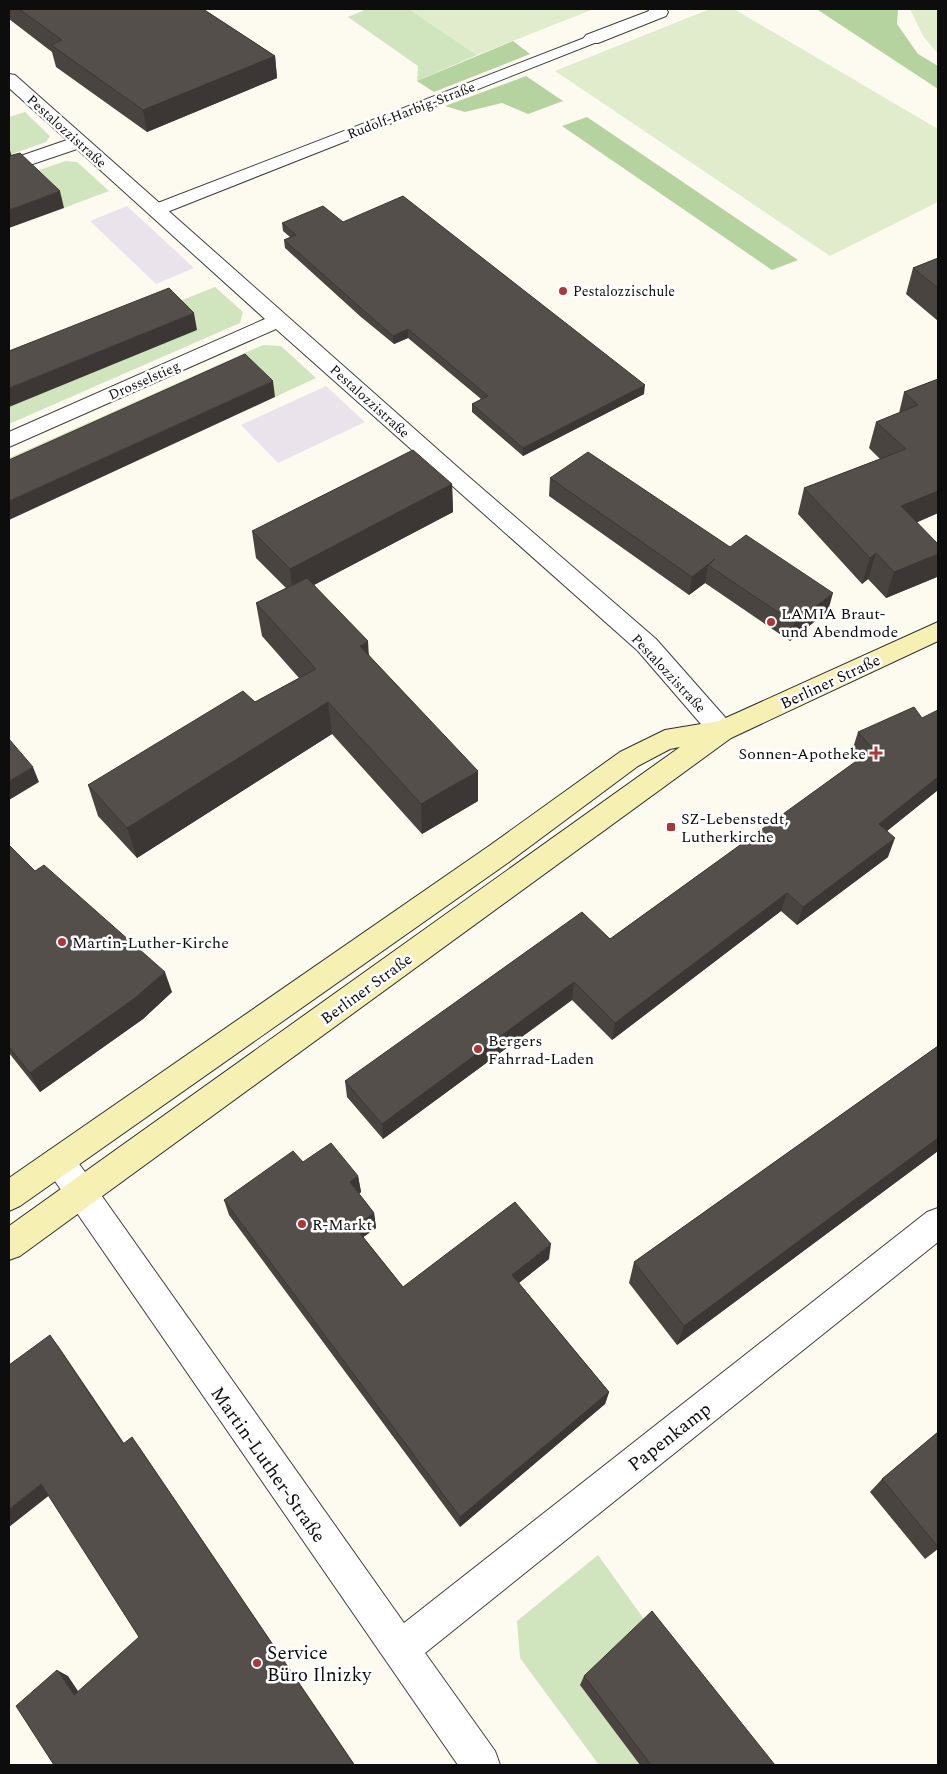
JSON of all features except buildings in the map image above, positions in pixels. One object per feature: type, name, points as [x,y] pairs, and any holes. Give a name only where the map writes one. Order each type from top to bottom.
[{"type":"street","name":"Rudolf-Harbig-Straße","points":[[592,39],[660,12],[656,9]]},
{"type":"street","name":"Pestalozzistraße","points":[[9,79],[647,645],[722,731]]},
{"type":"street","points":[[9,166],[80,142]]},
{"type":"street","name":"Drosselstieg","points":[[9,440],[279,320]]},
{"type":"street","name":"Berliner Straße","points":[[9,1245],[722,731],[938,631]]},
{"type":"street","name":"Berliner Straße","points":[[9,1196],[491,860],[629,759],[665,740],[722,731]]},
{"type":"street","name":"Martin-Luther-Straße","points":[[59,1161],[481,1765]]},
{"type":"street","name":"Papenkamp","points":[[399,1650],[938,1223]]},
{"type":"lane","name":"Rudolf-Harbig-Straße","points":[[156,210],[592,39]]},
{"type":"shaded area","points":[[127,206],[194,268],[156,284],[90,221]]},
{"type":"shaded area","points":[[326,386],[365,422],[278,463],[241,425]]},
{"type":"green space","points":[[367,9],[409,9],[477,55],[417,81],[418,66],[348,17]]},
{"type":"green space","points":[[409,9],[594,9],[477,55]]},
{"type":"green space","points":[[710,9],[734,9],[938,129],[938,202],[830,256],[555,71]]},
{"type":"green space","points":[[898,9],[897,24],[918,54],[938,66],[938,89],[818,10]]},
{"type":"green space","points":[[910,9],[938,9],[938,54],[923,36]]},
{"type":"green space","points":[[513,41],[530,54],[434,92],[417,81]]},
{"type":"green space","points":[[526,76],[563,101],[528,114],[502,103],[465,112],[445,106]]},
{"type":"green space","points":[[25,112],[50,136],[46,142],[9,155],[9,117]]},
{"type":"green space","points":[[587,117],[798,260],[772,270],[562,126]]},
{"type":"green space","points":[[66,161],[77,162],[109,191],[64,208],[9,180]]},
{"type":"green space","points":[[215,287],[243,312],[240,323],[9,424],[9,407],[172,304]]},
{"type":"green space","points":[[263,345],[281,346],[316,378],[275,397],[247,371],[9,478],[9,458]]},
{"type":"green space","points":[[598,1555],[646,1622],[640,1765],[599,1765],[520,1658],[517,1621]]},
{"type":"place","name":"Pestalozzischule","points":[[563,291]]},
{"type":"place","name":"LAMIA Braut- und Abendmode","points":[[771,622]]},
{"type":"place","name":"Sonnen-Apotheke","points":[[876,753]]},
{"type":"place","name":"SZ-Lebenstedt, Lutherkirche","points":[[671,827]]},
{"type":"place","name":"Martin-Luther-Kirche","points":[[62,942]]},
{"type":"place","name":"Bergers Fahrrad-Laden","points":[[478,1049]]},
{"type":"place","name":"R-Markt","points":[[302,1224]]},
{"type":"place","name":"Service Büro Ilnizky","points":[[257,1663]]}]
